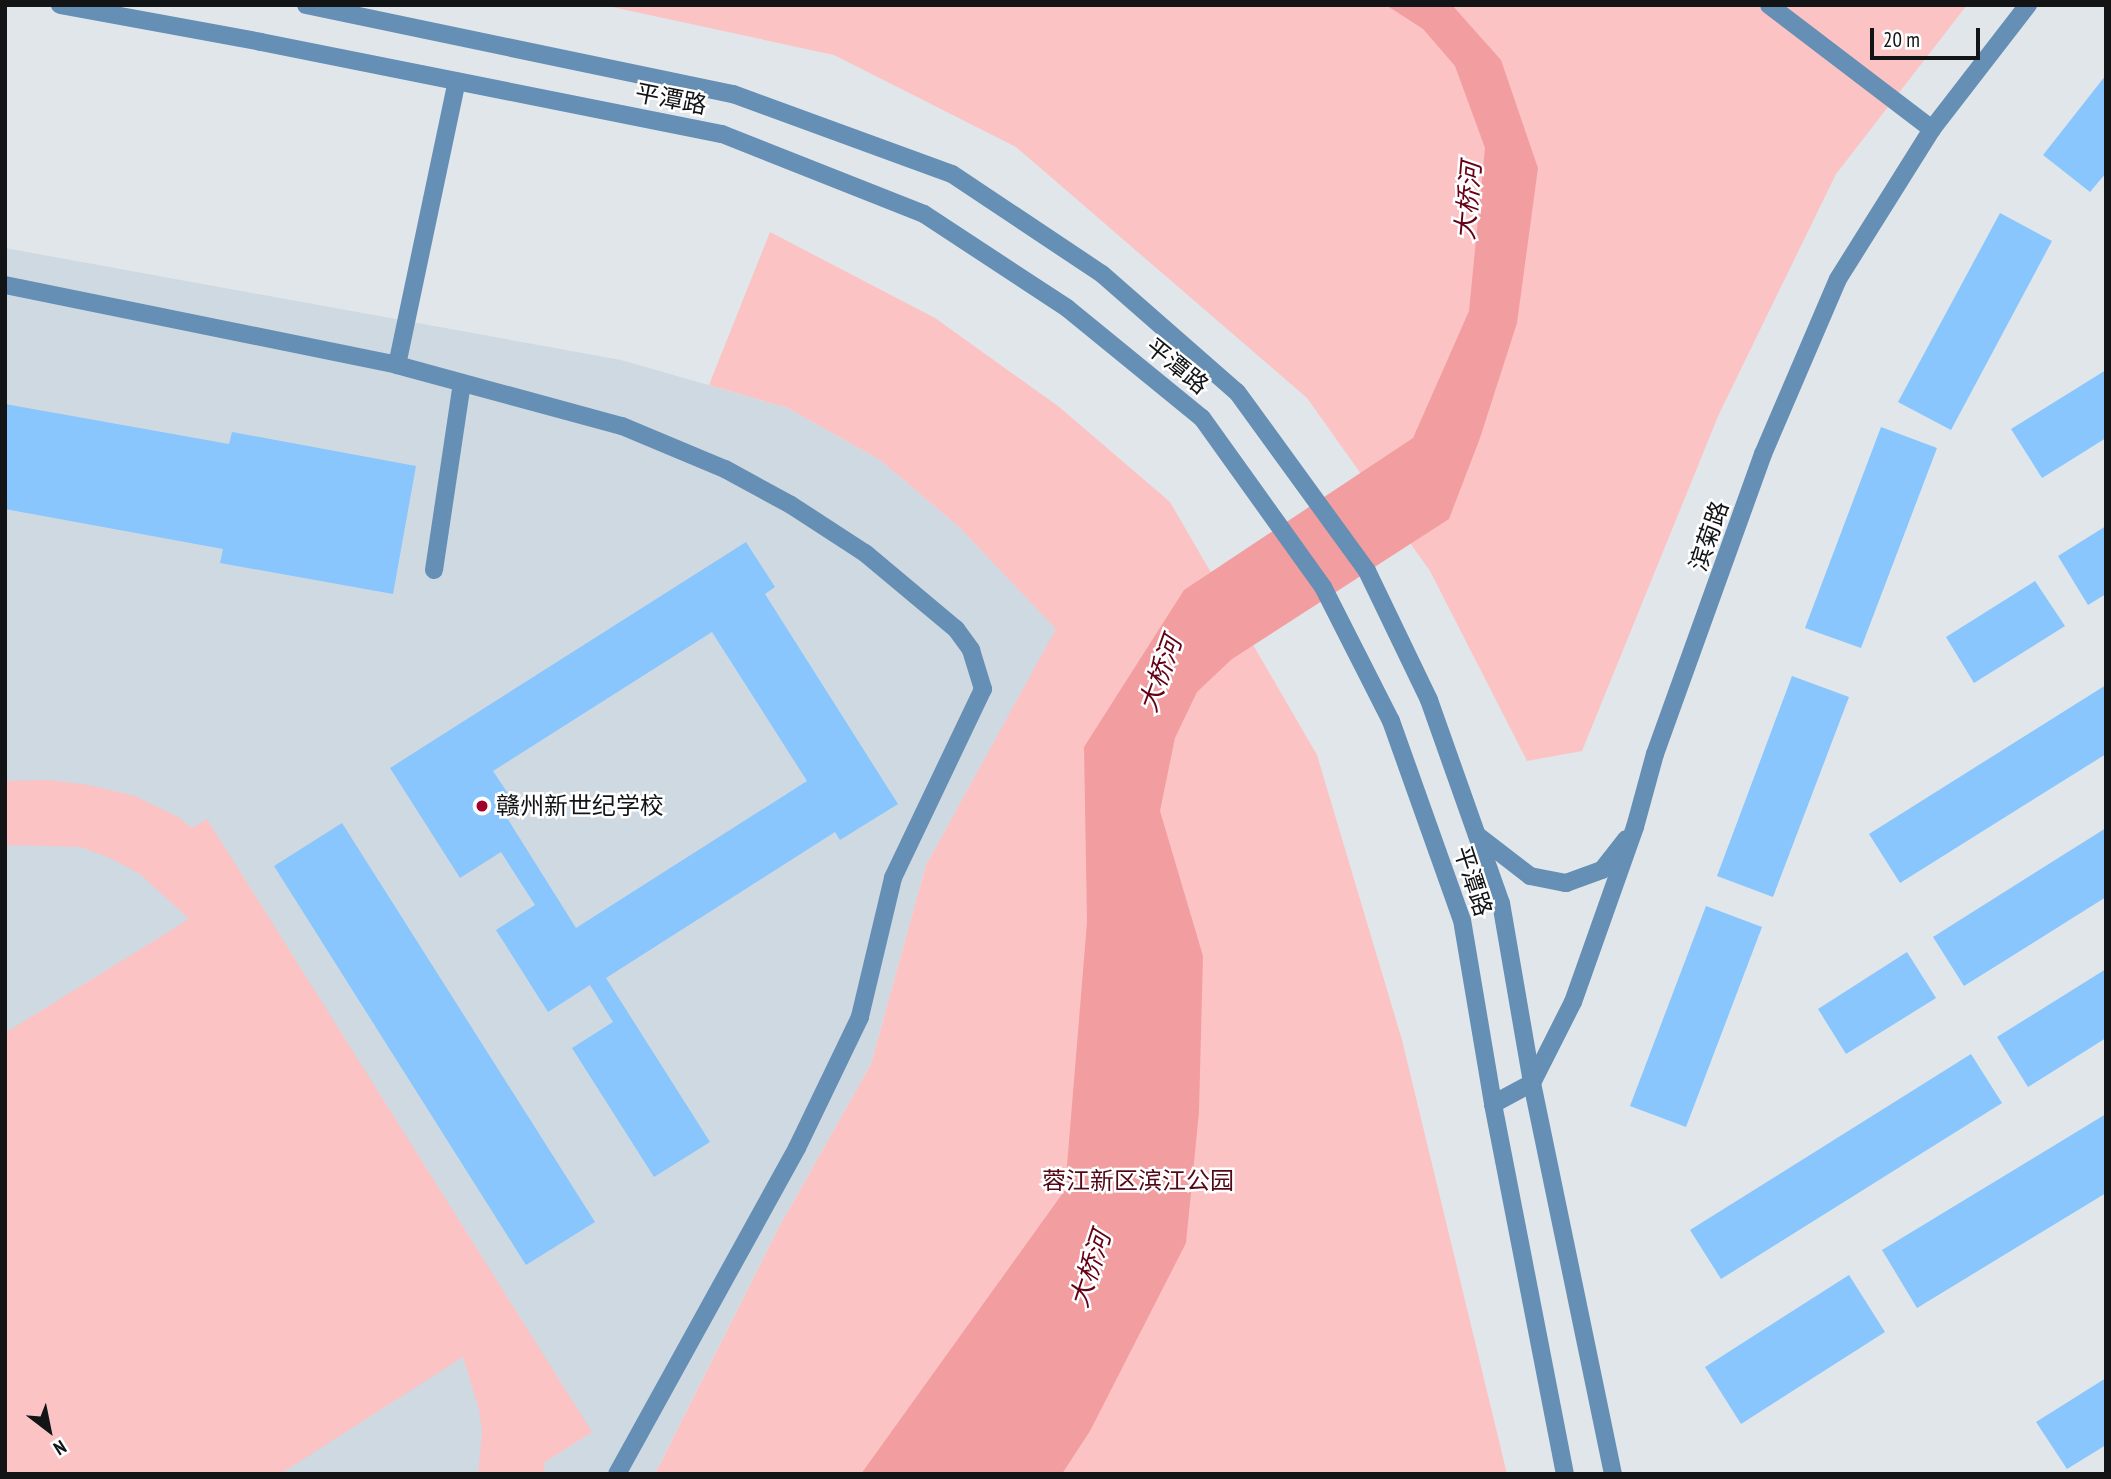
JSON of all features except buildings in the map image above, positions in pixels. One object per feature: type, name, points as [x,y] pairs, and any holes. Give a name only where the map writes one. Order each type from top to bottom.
[{"type":"street","name":"平潭路","points":[[60,5],[722,134],[924,214],[1067,308],[1202,418],[1323,587],[1391,721],[1462,920],[1493,1104],[1564,1474]]},
{"type":"street","name":"平潭路","points":[[306,5],[733,94],[952,174],[1102,274],[1237,392],[1367,571],[1429,700],[1501,903],[1532,1083],[1612,1474]]},
{"type":"street","points":[[1769,5],[1932,129]]},
{"type":"street","name":"滨菊路","points":[[1532,1083],[1573,1002],[1634,827],[1655,754],[1763,454],[1832,291],[1932,129],[2028,5]]},
{"type":"street","points":[[397,365],[457,81]]},
{"type":"street","points":[[5,285],[397,365],[622,426],[725,470],[791,505],[865,553],[957,629],[971,650],[983,689],[893,878],[860,1017],[797,1147],[617,1474]]},
{"type":"street","points":[[434,570],[462,383]]},
{"type":"street","points":[[1477,835],[1530,876],[1566,883],[1602,870],[1634,827]]},
{"type":"street","points":[[1493,1104],[1532,1083]]},
{"type":"shaded area","name":"赣州新世纪学校","points":[[5,248],[621,360],[788,408],[880,460],[959,527],[1057,629],[926,865],[871,1064],[779,1227],[655,1474],[5,1474]]},
{"type":"green space","points":[[603,5],[1967,5],[1836,174],[1719,414],[1582,751],[1527,761],[1430,571],[1307,398],[1016,147],[834,55]]},
{"type":"green space","name":"蓉江新区滨江公园","points":[[770,232],[935,318],[1058,406],[1170,502],[1317,755],[1402,1040],[1507,1474],[655,1474],[779,1227],[871,1064],[926,865],[1056,629],[959,527],[880,460],[788,408],[709,385]]},
{"type":"green space","points":[[48,780],[89,785],[135,796],[178,817],[192,828],[207,819],[592,1432],[545,1462],[543,1474],[478,1474],[482,1433],[479,1409],[463,1357],[280,1474],[5,1474],[5,1033],[189,919],[140,874],[110,858],[81,847],[5,845],[5,781]]},
{"type":"water","name":"大桥河","points":[[1386,5],[1452,5],[1501,60],[1538,168],[1517,323],[1480,438],[1449,519],[1232,659],[1197,692],[1175,738],[1160,811],[1203,956],[1199,1112],[1186,1243],[1090,1431],[1062,1474],[861,1474],[1065,1190],[1087,922],[1084,747],[1184,590],[1413,438],[1469,311],[1485,148],[1455,66],[1423,29]]},
{"type":"place","name":"赣州新世纪学校","points":[[482,806]]}]
